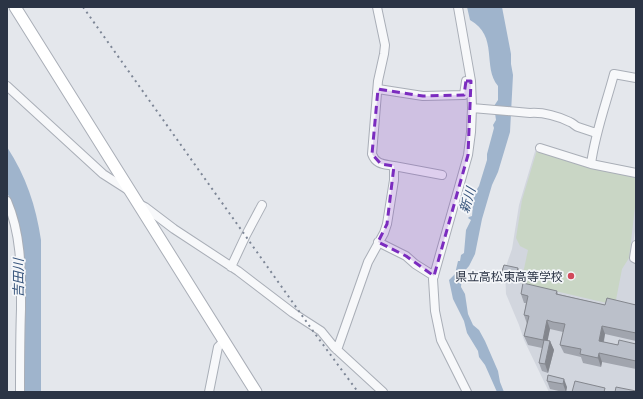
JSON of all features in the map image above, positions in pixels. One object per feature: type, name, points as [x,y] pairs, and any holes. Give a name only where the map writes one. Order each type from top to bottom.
[{"type":"street","points":[[15,7],[256,392]]},
{"type":"street","points":[[377,7],[384,45],[372,154],[375,160],[381,164],[442,175]]},
{"type":"street","points":[[458,7],[471,81],[471,132],[468,155],[434,276],[435,311],[441,340],[467,392]]},
{"type":"street","points":[[591,164],[596,133],[601,122],[614,74],[636,77]]},
{"type":"street","points":[[378,89],[423,96],[464,95],[466,81],[471,81]]},
{"type":"street","points":[[7,86],[103,174],[129,191]]},
{"type":"street","points":[[472,108],[530,113],[538,112],[559,117],[576,126],[596,133]]},
{"type":"street","points":[[540,148],[591,164],[636,173]]},
{"type":"street","points":[[337,350],[368,262],[384,233],[387,224],[394,180],[394,166]]},
{"type":"street","points":[[7,201],[17,231],[21,258],[20,392]]},
{"type":"street","points":[[138,204],[145,207],[174,229],[231,267],[320,331],[337,350],[383,392]]},
{"type":"street","points":[[231,267],[262,205]]},
{"type":"street","points":[[378,242],[406,256],[415,264],[434,276]]},
{"type":"street","points":[[636,245],[634,258],[636,259]]},
{"type":"street","points":[[209,392],[218,347],[224,341]]},
{"type":"highlighted area","points":[[466,81],[471,81],[468,155],[434,276],[406,256],[378,242],[387,224],[394,166],[381,164],[372,154],[378,89],[423,96],[464,95]]},
{"type":"shaded area","name":"県立高松東高等学校","points":[[536,148],[590,165],[636,175],[636,224],[631,259],[636,262],[636,392],[549,392],[524,340],[506,294],[505,269],[512,249],[519,205]]},
{"type":"green space","points":[[537,150],[586,166],[636,178],[636,199],[629,258],[622,269],[615,305],[521,283],[528,250],[520,246],[516,238],[522,200]]},
{"type":"water","points":[[467,7],[502,7],[511,54],[513,75],[510,132],[482,219],[475,254],[469,266],[462,274],[461,287],[465,294],[468,314],[473,325],[479,330],[485,341],[498,371],[504,392],[497,392],[485,365],[479,357],[478,351],[467,333],[464,321],[453,299],[449,280],[455,274],[458,261],[460,261],[461,255],[464,253],[466,230],[471,220],[468,218],[472,216],[474,194],[479,186],[487,160],[487,154],[494,128],[493,125],[496,120],[494,106],[498,100],[498,86],[493,78],[489,52],[484,34],[479,27],[470,20]]},
{"type":"water","points":[[7,147],[25,180],[33,203],[41,240],[41,392],[22,392],[23,330],[11,200],[7,193]]},
{"type":"building","points":[[504,265],[518,268],[516,275],[502,271]]},
{"type":"building","points":[[523,283],[557,291],[556,294],[605,305],[607,298],[636,305],[636,333],[602,326],[599,341],[618,345],[619,340],[636,344],[636,361],[599,353],[598,358],[580,354],[581,349],[560,345],[565,324],[547,320],[543,340],[524,336],[529,316],[524,315],[528,296],[521,294]]},
{"type":"building","points":[[544,340],[550,341],[545,364],[539,363]]},
{"type":"building","points":[[548,375],[564,379],[563,384],[547,381]]},
{"type":"building","points":[[575,381],[605,388],[604,392],[572,392]]},
{"type":"building","points":[[616,387],[636,391],[636,392],[615,392]]},
{"type":"railway","points":[[83,7],[358,392]]},
{"type":"place","name":"県立高松東高等学校","points":[[571,276]]},
{"type":"water label","name":"新川","points":[[467,200]]},
{"type":"water label","name":"吉田川","points":[[18,278]]}]
